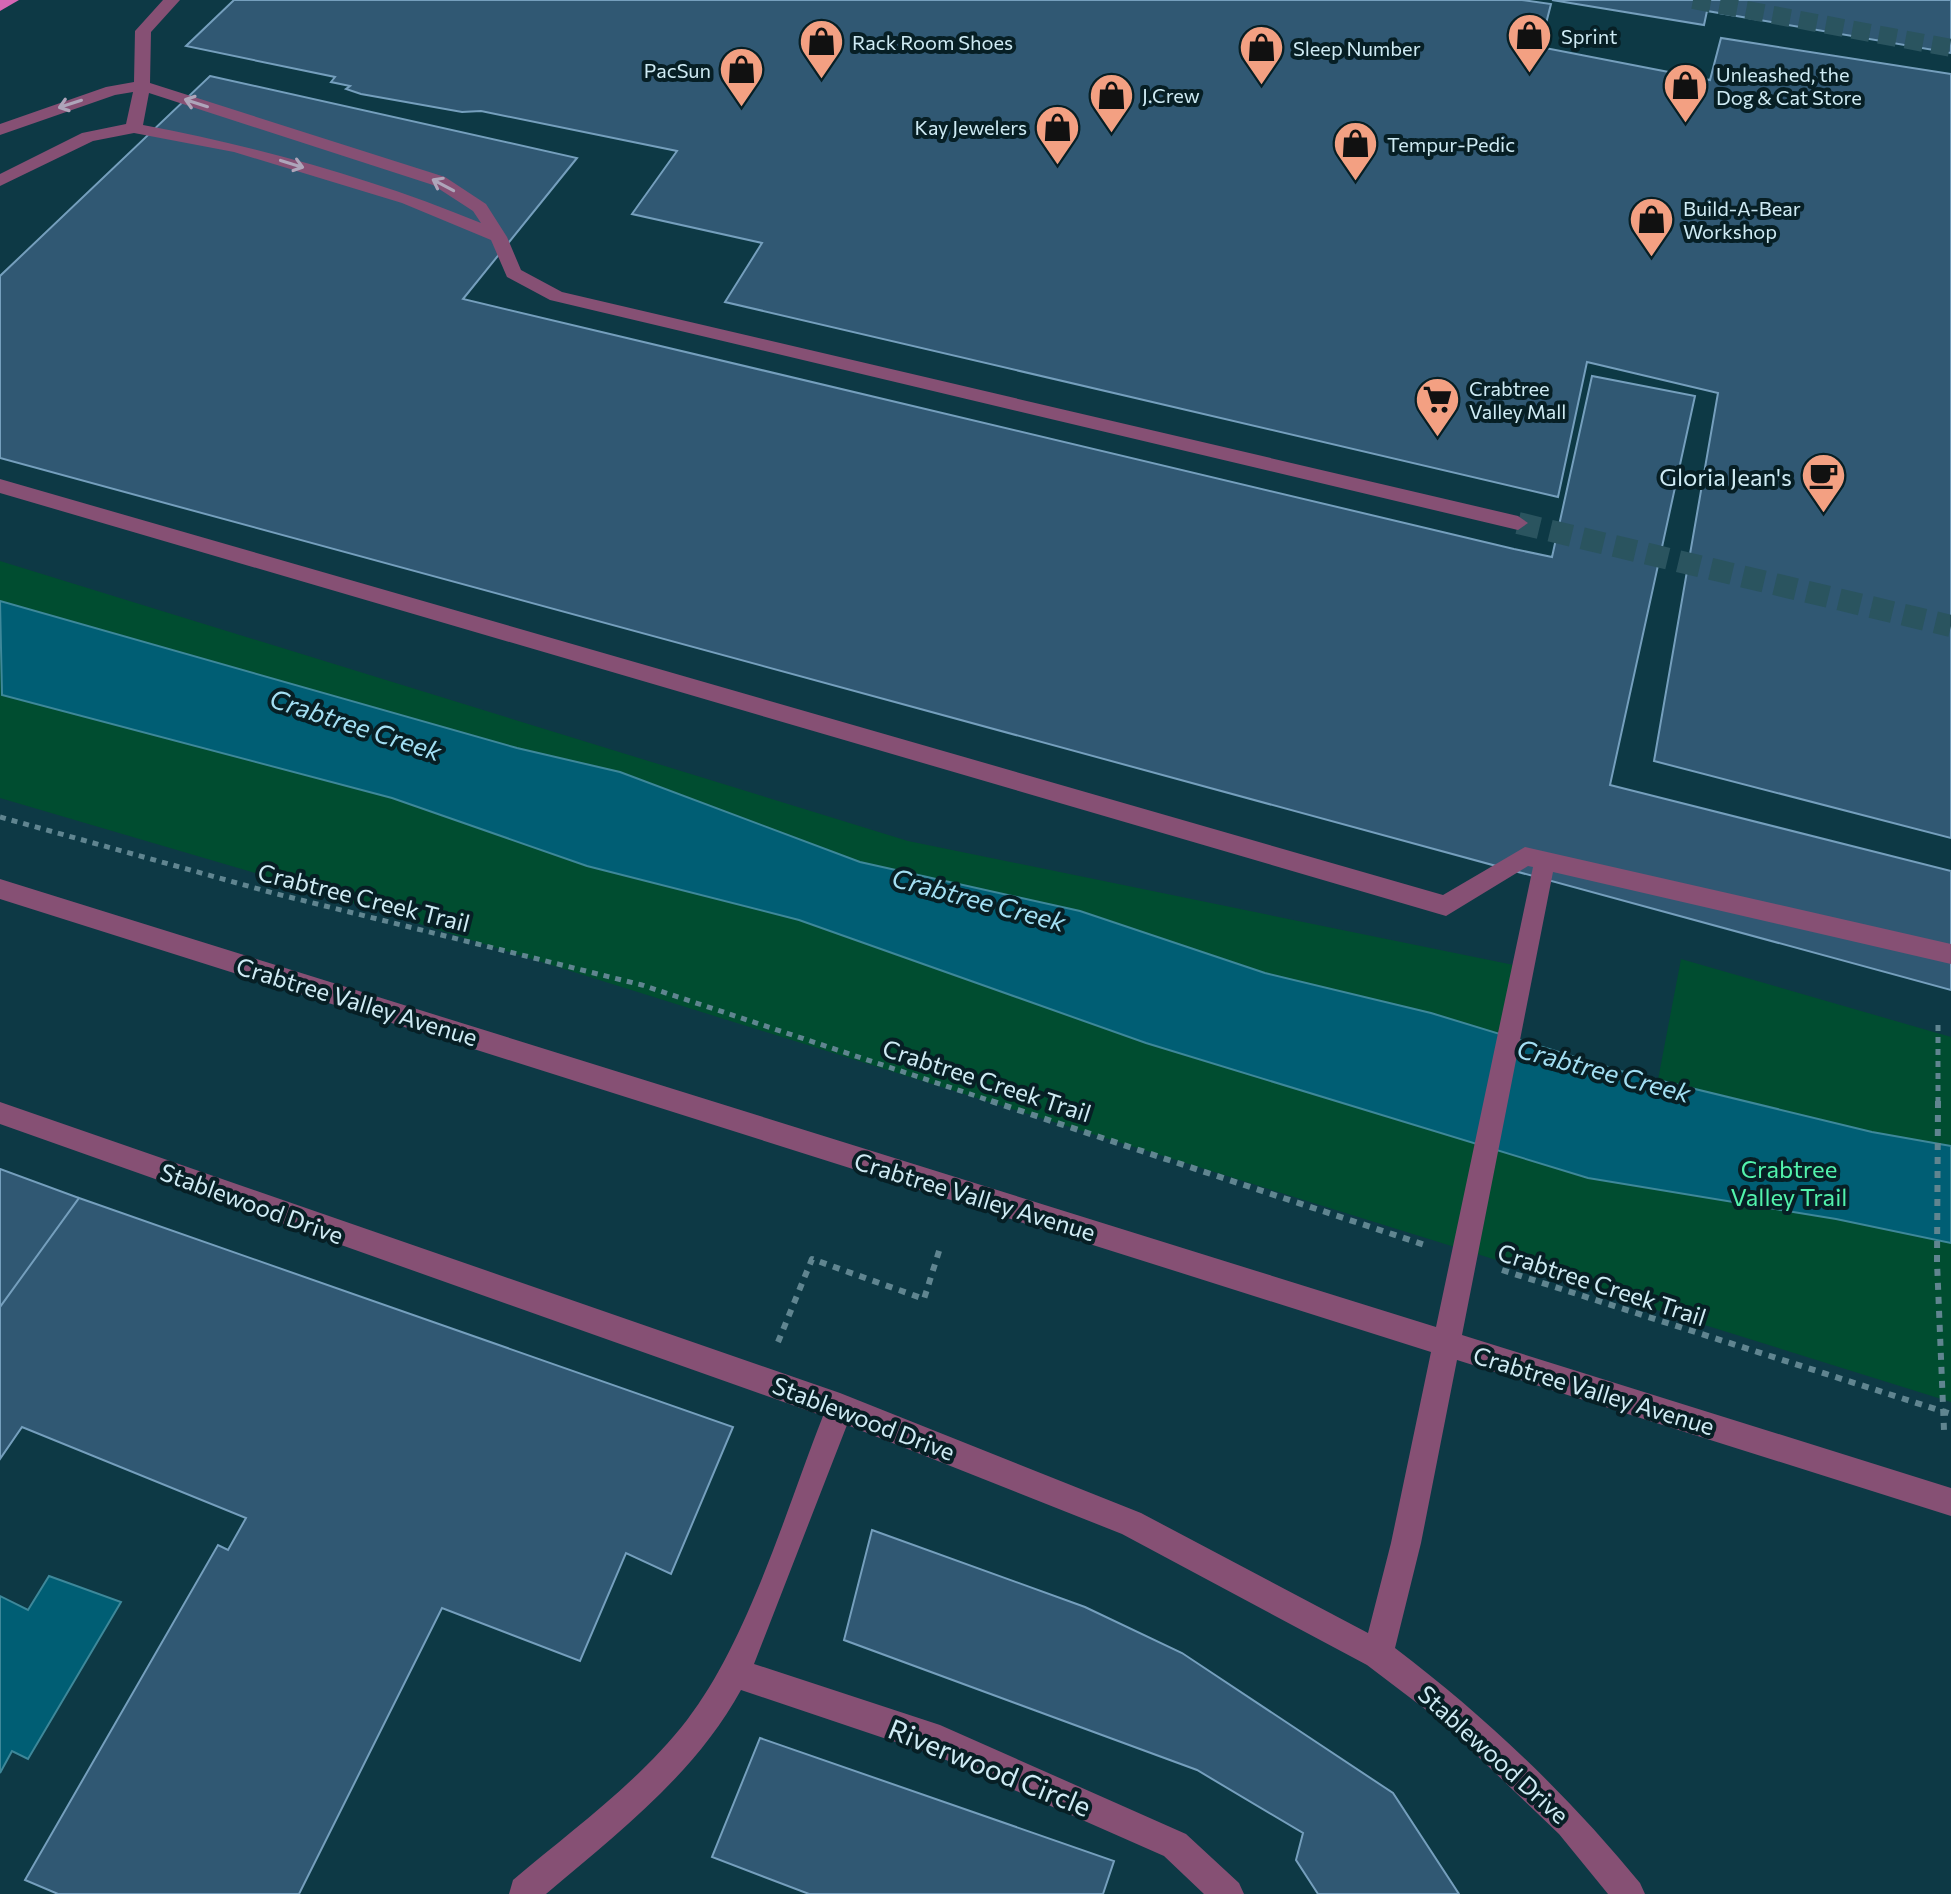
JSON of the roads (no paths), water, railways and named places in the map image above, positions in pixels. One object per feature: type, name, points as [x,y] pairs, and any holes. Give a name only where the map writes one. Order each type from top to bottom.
[{"type":"main road","points":[[0,6],[11,0]]},
{"type":"street","points":[[134,128],[142,86],[143,31],[172,0]]},
{"type":"street","points":[[0,130],[112,90],[142,86],[439,181],[480,208],[498,237],[513,273],[556,296],[1518,523]]},
{"type":"street","points":[[0,181],[88,137],[134,128],[237,148],[365,186],[408,199],[498,237]]},
{"type":"street","points":[[0,486],[1446,906],[1525,856],[1951,954]]},
{"type":"street","points":[[1378,1654],[1406,1543],[1542,873]]},
{"type":"street","name":"Crabtree Valley Avenue","points":[[0,889],[1951,1502]]},
{"type":"street","name":"Stablewood Drive","points":[[0,1113],[840,1407],[1131,1523],[1378,1654],[1453,1711],[1560,1812],[1629,1894]]},
{"type":"street","points":[[524,1891],[598,1829],[690,1740],[734,1672],[752,1636],[840,1407]]},
{"type":"street","name":"Riverwood Circle","points":[[734,1672],[940,1741],[1175,1845],[1228,1894]]},
{"type":"water","name":"Crabtree Creek","points":[[0,601],[517,748],[620,772],[860,862],[1080,911],[1265,973],[1431,1013],[1621,1071],[1872,1132],[1951,1146],[1951,1243],[1836,1219],[1588,1178],[1146,1043],[799,920],[587,866],[392,798],[2,695]]},
{"type":"water","points":[[49,1576],[121,1602],[28,1759],[12,1751],[0,1773],[0,1596],[28,1610]]},
{"type":"tunnel","points":[[1693,0],[1951,48]]},
{"type":"tunnel","points":[[1518,523],[1951,626]]},
{"type":"place","name":"Sprint","points":[[1530,75]]},
{"type":"place","name":"Rack Room Shoes","points":[[821,81]]},
{"type":"place","name":"Sleep Number","points":[[1262,87]]},
{"type":"place","name":"PacSun","points":[[742,109]]},
{"type":"place","name":"Unleashed, the Dog & Cat Store","points":[[1685,125]]},
{"type":"place","name":"J.Crew","points":[[1111,134]]},
{"type":"place","name":"Kay Jewelers","points":[[1058,166]]},
{"type":"place","name":"Tempur-Pedic","points":[[1356,183]]},
{"type":"place","name":"Build-A-Bear Workshop","points":[[1652,258]]},
{"type":"place","name":"Crabtree Valley Mall","points":[[1438,439]]},
{"type":"place","name":"Gloria Jean's","points":[[1823,515]]},
{"type":"park label","name":"Crabtree Valley Trail","points":[[1789,1182]]}]
